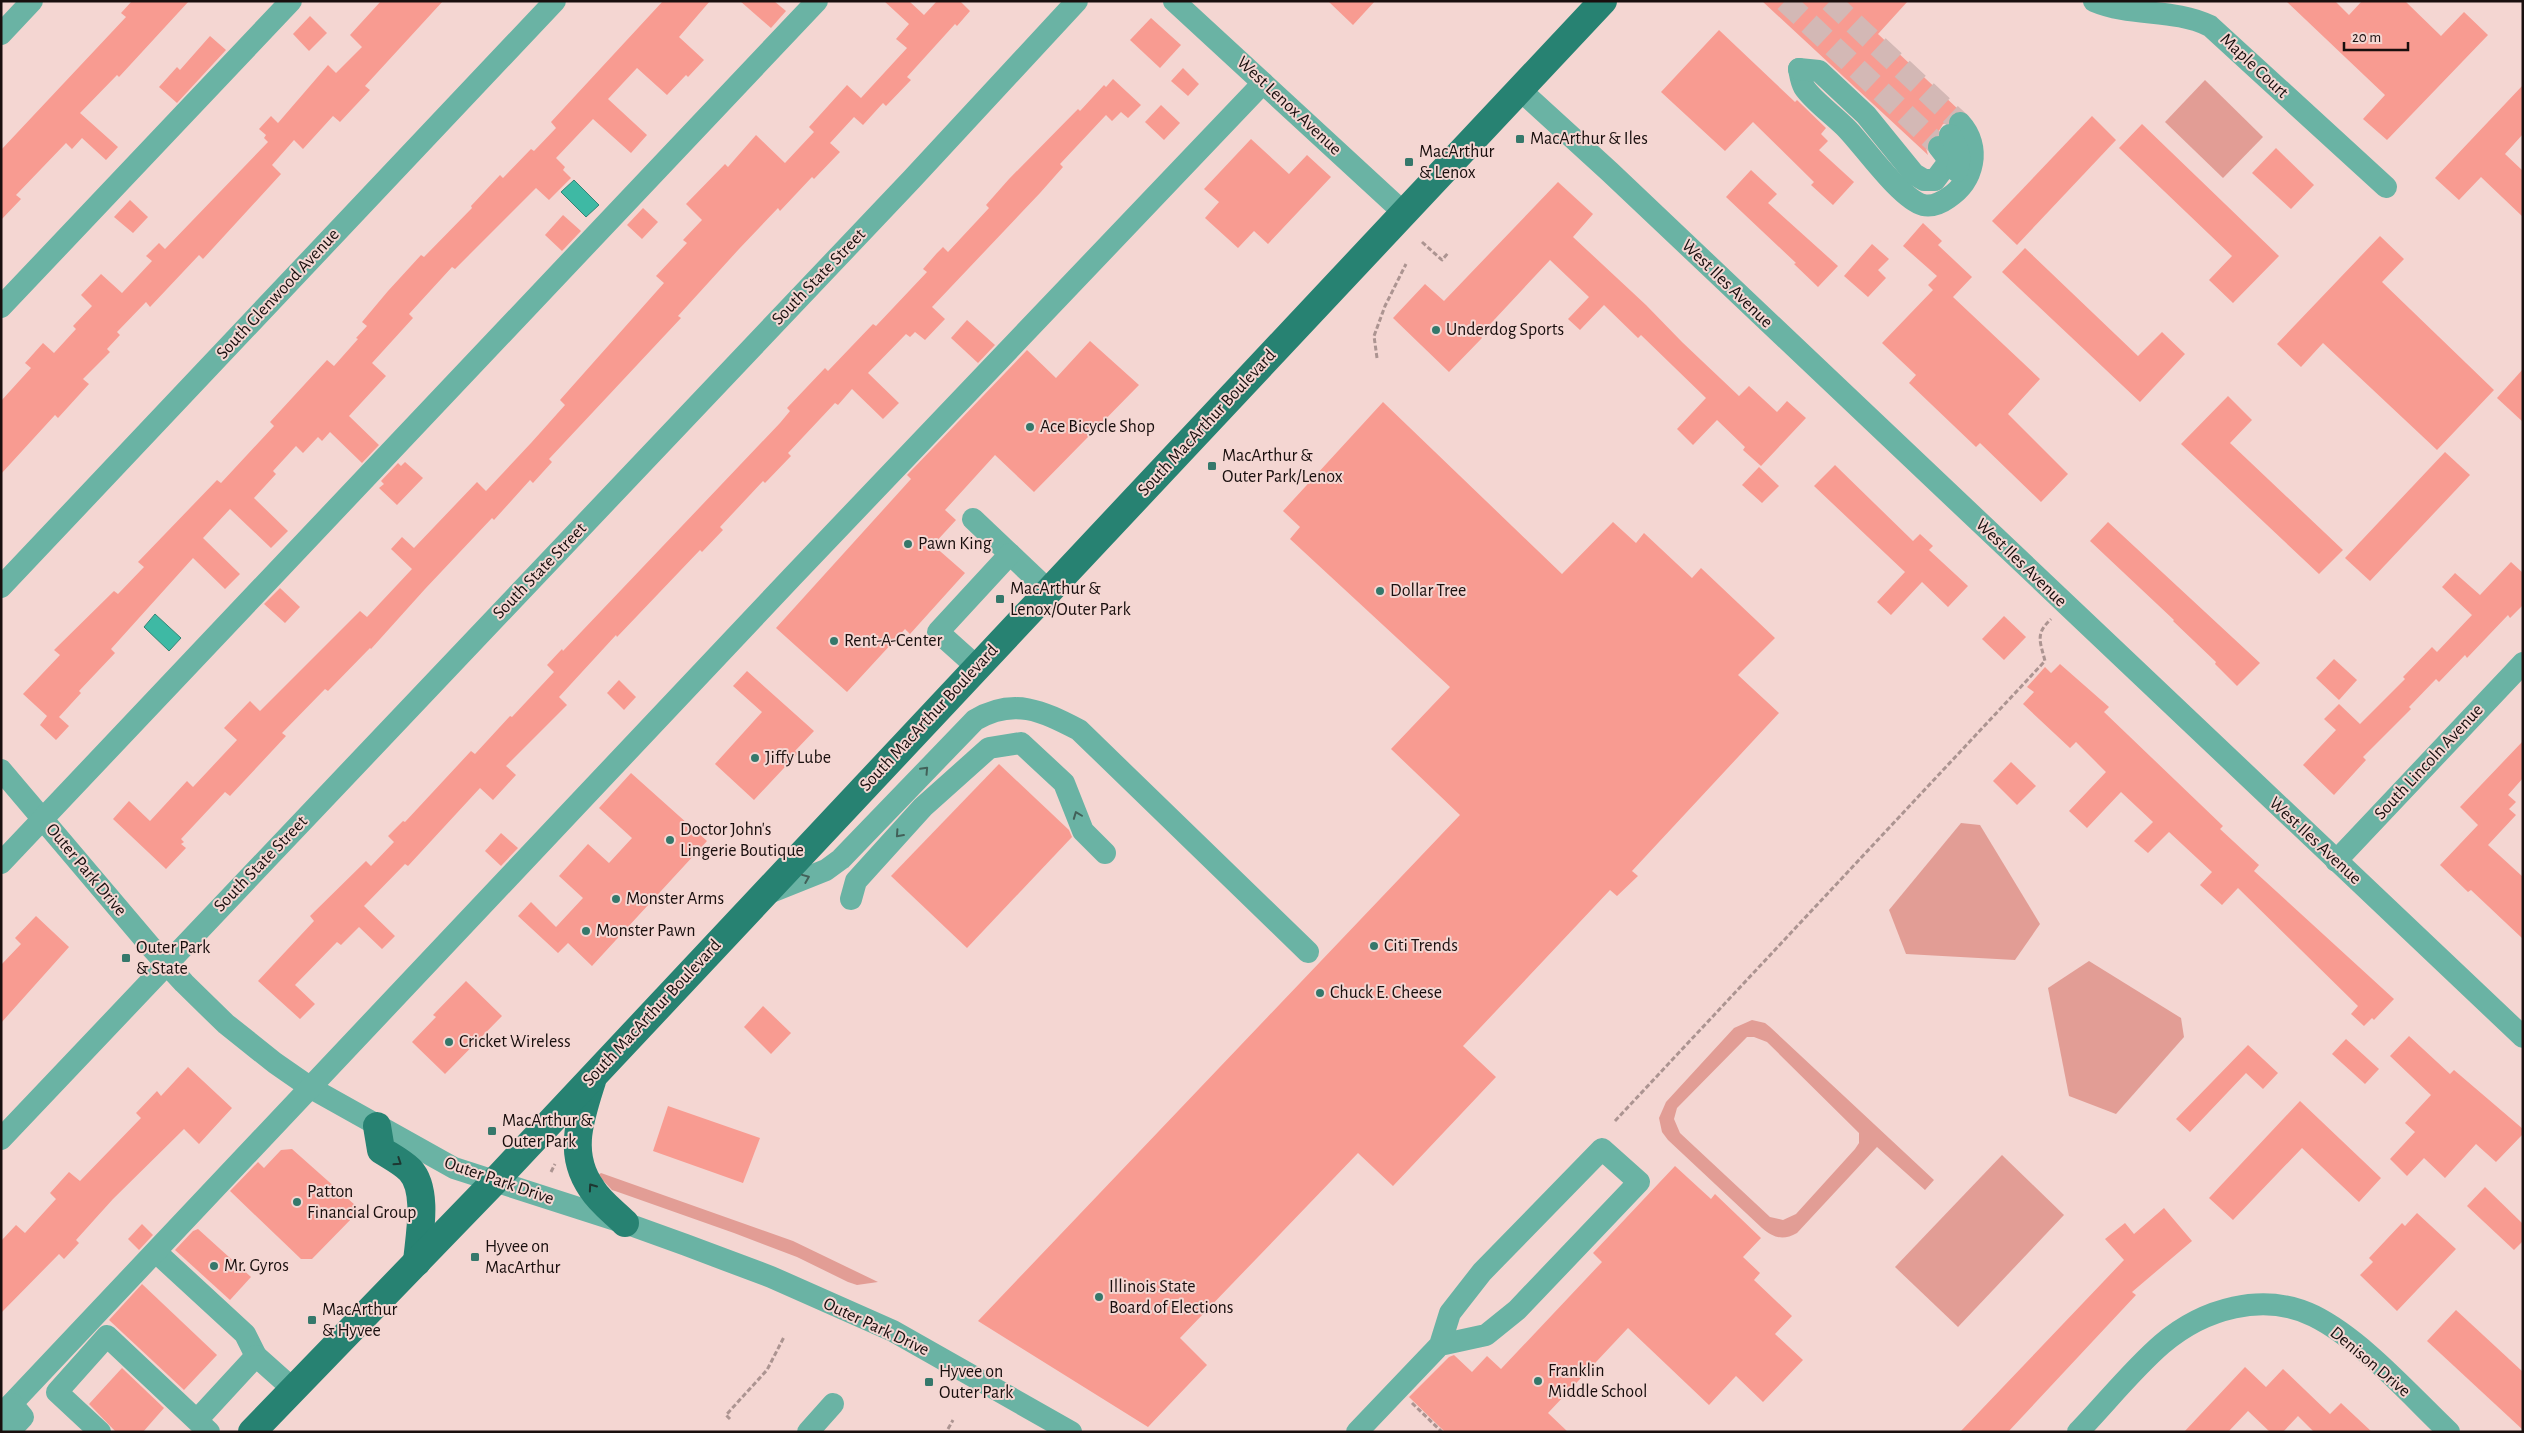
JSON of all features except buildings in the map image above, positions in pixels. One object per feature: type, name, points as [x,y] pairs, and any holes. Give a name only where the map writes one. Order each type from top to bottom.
[{"type":"main road","name":"South MacArthur Boulevard","points":[[252,1432],[495,1181],[1603,1]]},
{"type":"main road","points":[[594,1076],[580,1121],[577,1140],[578,1163],[592,1190],[625,1223]]},
{"type":"main road","points":[[377,1126],[381,1150],[411,1171],[418,1188],[421,1220],[417,1262]]},
{"type":"street","points":[[1,34],[32,1]]},
{"type":"street","points":[[1,308],[291,1]]},
{"type":"street","name":"South Glenwood Avenue","points":[[1,587],[555,1]]},
{"type":"street","points":[[1,863],[817,1]]},
{"type":"street","name":"South State Street","points":[[1,1139],[1078,1]]},
{"type":"street","name":"West Lenox Avenue","points":[[1174,1],[1403,212]]},
{"type":"street","name":"Maple Court","points":[[2094,1],[2122,9],[2186,16],[2210,26],[2386,187]]},
{"type":"street","points":[[1799,69],[1856,123],[1905,179],[1916,188],[1930,191],[1943,188],[1954,179],[1960,162],[1957,145],[1950,135]]},
{"type":"street","points":[[10,1432],[23,1417],[6,1410],[812,556],[1263,83]]},
{"type":"street","name":"West Iles Avenue","points":[[1519,89],[1624,185],[2523,1037]]},
{"type":"street","points":[[973,518],[1049,591]]},
{"type":"street","points":[[977,667],[938,632],[1010,554]]},
{"type":"street","name":"South Lincoln Avenue","points":[[2336,861],[2523,663]]},
{"type":"street","points":[[761,896],[826,870],[841,859],[965,729],[990,711],[1005,707],[1026,708],[1051,715],[1079,730],[1308,952]]},
{"type":"street","points":[[851,899],[856,881],[910,822],[989,748],[1021,744],[1064,782],[1083,831],[1105,853]]},
{"type":"street","name":"Outer Park Drive","points":[[1,770],[166,964],[226,1024],[275,1063],[311,1088],[454,1168],[625,1223],[771,1277],[893,1331],[1071,1432]]},
{"type":"street","points":[[1357,1432],[1440,1345],[1450,1313],[1482,1272],[1602,1149],[1640,1182],[1517,1310],[1486,1335],[1440,1345]]},
{"type":"street","points":[[156,1252],[245,1334],[256,1356],[293,1389]]},
{"type":"street","name":"Denison Drive","points":[[2078,1432],[2169,1339],[2184,1328],[2224,1308],[2253,1305],[2289,1308],[2313,1316],[2348,1338],[2449,1432]]},
{"type":"street","points":[[92,1320],[203,1426],[256,1356]]},
{"type":"street","points":[[100,1432],[57,1392],[108,1336]]},
{"type":"street","points":[[814,1430],[833,1404]]},
{"type":"path","points":[[1422,242],[1442,260],[1448,253]]},
{"type":"path","points":[[1377,358],[1374,336],[1385,306],[1406,264]]},
{"type":"path","points":[[1616,1121],[2045,661],[2039,635],[2042,628],[2056,613]]},
{"type":"path","points":[[551,1172],[555,1163]]},
{"type":"path","points":[[730,1419],[726,1415],[767,1370],[784,1337]]},
{"type":"path","points":[[1406,1397],[1442,1432]]},
{"type":"path","points":[[948,1429],[953,1420]]},
{"type":"shaded area","points":[[2205,80],[2263,137],[2223,178],[2165,122]]},
{"type":"shaded area","points":[[1961,823],[1980,825],[2040,924],[2015,960],[1906,954],[1889,910]]},
{"type":"shaded area","points":[[2089,961],[2181,1018],[2184,1037],[2116,1114],[2069,1096],[2048,988]]},
{"type":"shaded area","points":[[1752,1020],[1765,1023],[1934,1180],[1925,1190],[1877,1147],[1797,1233],[1783,1238],[1775,1236],[1762,1228],[1668,1140],[1662,1132],[1659,1118],[1666,1102],[1734,1028]],"holes":[[[1747,1037],[1754,1037],[1767,1042],[1859,1133],[1859,1143],[1855,1149],[1796,1214],[1783,1220],[1770,1217],[1680,1133],[1674,1119],[1677,1108]]]},
{"type":"shaded area","points":[[2002,1155],[2064,1215],[1958,1327],[1895,1267]]},
{"type":"shaded area","points":[[601,1173],[793,1241],[878,1282],[857,1285],[848,1282],[797,1257],[612,1190],[598,1175]]},
{"type":"water","points":[[574,180],[599,205],[586,217],[561,192]]},
{"type":"water","points":[[155,614],[181,638],[169,651],[144,627]]},
{"type":"tunnel","points":[[1785,1],[1939,146]]},
{"type":"tunnel","points":[[1830,1],[1960,123]]},
{"type":"place","name":"MacArthur & Iles","points":[[1520,139]]},
{"type":"place","name":"MacArthur & Lenox","points":[[1409,162]]},
{"type":"place","name":"Underdog Sports","points":[[1436,330]]},
{"type":"place","name":"Ace Bicycle Shop","points":[[1030,427]]},
{"type":"place","name":"MacArthur & Outer Park/Lenox","points":[[1212,466]]},
{"type":"place","name":"Pawn King","points":[[908,544]]},
{"type":"place","name":"Dollar Tree","points":[[1380,591]]},
{"type":"place","name":"MacArthur & Lenox/Outer Park","points":[[1000,599]]},
{"type":"place","name":"Rent-A-Center","points":[[834,641]]},
{"type":"place","name":"Jiffy Lube","points":[[755,758]]},
{"type":"place","name":"Doctor John's Lingerie Boutique","points":[[670,840]]},
{"type":"place","name":"Monster Arms","points":[[616,899]]},
{"type":"place","name":"Monster Pawn","points":[[586,931]]},
{"type":"place","name":"Citi Trends","points":[[1374,946]]},
{"type":"place","name":"Outer Park & State","points":[[126,958]]},
{"type":"place","name":"Chuck E. Cheese","points":[[1320,993]]},
{"type":"place","name":"Cricket Wireless","points":[[449,1042]]},
{"type":"place","name":"MacArthur & Outer Park","points":[[492,1131]]},
{"type":"place","name":"Patton Financial Group","points":[[297,1202]]},
{"type":"place","name":"Hyvee on MacArthur","points":[[475,1257]]},
{"type":"place","name":"Mr. Gyros","points":[[214,1266]]},
{"type":"place","name":"Illinois State Board of Elections","points":[[1099,1297]]},
{"type":"place","name":"MacArthur & Hyvee","points":[[312,1320]]},
{"type":"place","name":"Franklin Middle School","points":[[1538,1381]]},
{"type":"place","name":"Hyvee on Outer Park","points":[[929,1382]]}]
